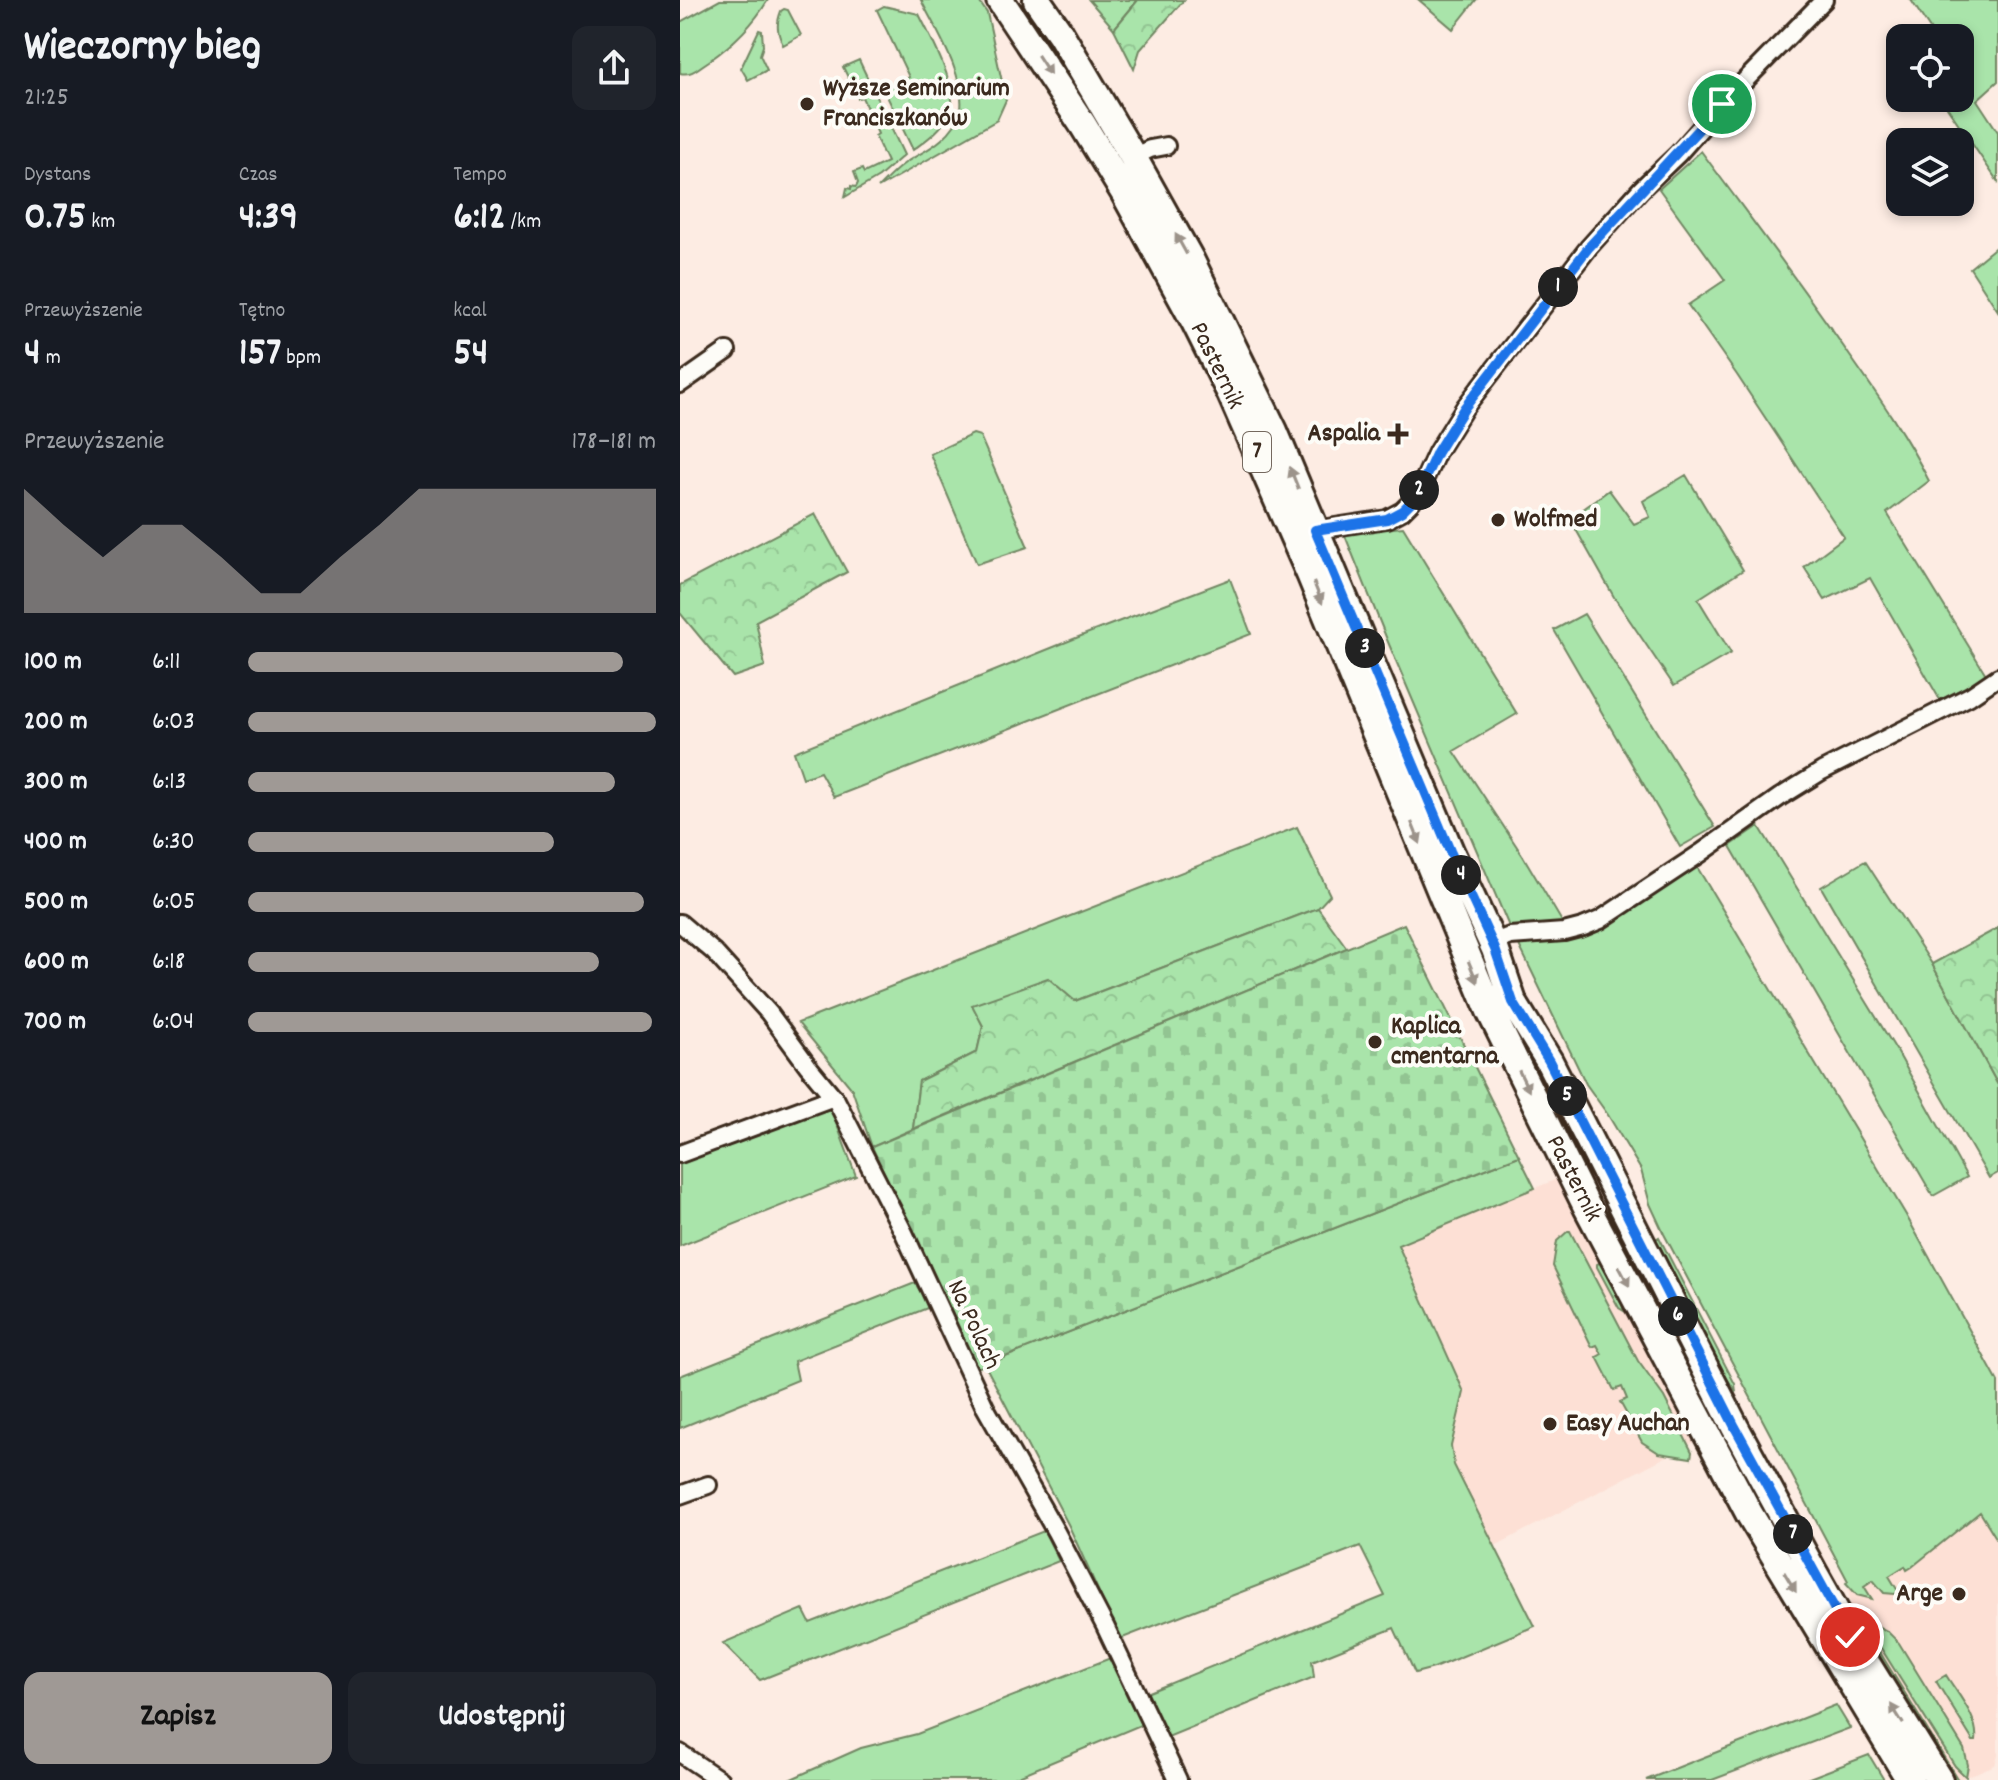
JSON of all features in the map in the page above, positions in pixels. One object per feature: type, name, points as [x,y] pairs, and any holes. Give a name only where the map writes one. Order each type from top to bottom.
[{"type":"main road","name":"Pasternik","points":[[1000,0],[1125,194],[1231,394],[1289,522],[1490,1011],[1587,1207],[1750,1515],[1910,1780]]},
{"type":"main road","name":"Pasternik","points":[[1037,0],[1060,33],[1133,157],[1217,311],[1274,431],[1450,851],[1492,943],[1513,1002],[1549,1061],[1735,1427],[1850,1637],[1939,1780]]},
{"type":"street","points":[[1315,530],[1387,519],[1412,501],[1465,407],[1589,247],[1824,0]]},
{"type":"street","points":[[1133,157],[1166,146]]},
{"type":"street","points":[[680,384],[727,351]]},
{"type":"street","points":[[1492,943],[1510,936],[1564,932],[1600,920],[1822,771],[1970,696],[1998,677]]},
{"type":"street","name":"Na Polach","points":[[680,923],[714,952],[769,1013],[834,1097],[904,1233],[985,1407],[1105,1626],[1178,1780]]},
{"type":"street","points":[[680,1154],[834,1097]]},
{"type":"street","points":[[680,1495],[708,1485]]},
{"type":"street","points":[[680,1753],[720,1780]]},
{"type":"shaded area","points":[[1557,1179],[1698,1440],[1495,1546],[1454,1465],[1451,1446],[1463,1392],[1398,1244]]},
{"type":"shaded area","points":[[1979,1497],[1998,1521],[1998,1755],[1995,1765],[1952,1780],[1851,1616],[1848,1582]]},
{"type":"green space","points":[[720,0],[768,0],[749,26],[726,48],[695,70],[680,73],[680,22]]},
{"type":"green space","points":[[921,0],[978,0],[987,13],[1006,100],[997,120],[878,188],[901,166],[942,139],[954,126],[960,113],[961,96],[954,67]]},
{"type":"green space","points":[[1089,0],[1138,0],[1114,29]]},
{"type":"green space","points":[[1138,0],[1184,0],[1140,50],[1134,69],[1114,29]]},
{"type":"green space","points":[[1419,0],[1476,0],[1453,29]]},
{"type":"green space","points":[[1911,0],[1998,0],[1998,81],[1977,100],[1998,132],[1998,182],[1974,147],[1974,128],[1961,128],[1950,112],[1974,112],[1974,24],[1927,24]]},
{"type":"green space","points":[[884,6],[919,14],[943,64],[951,93],[952,105],[946,120],[913,150],[884,90],[909,77],[877,10]]},
{"type":"green space","points":[[784,9],[788,10],[801,35],[783,45],[778,24]]},
{"type":"green space","points":[[759,30],[762,31],[763,46],[760,55],[767,70],[748,80],[741,68]]},
{"type":"green space","points":[[859,60],[904,155],[879,177],[845,197],[847,188],[856,187],[858,183],[854,172],[862,169],[864,173],[887,162],[862,97],[858,98],[843,67]]},
{"type":"green space","points":[[1701,151],[1871,387],[1929,481],[1887,513],[1987,676],[1940,700],[1870,578],[1825,600],[1804,567],[1844,537],[1688,305],[1725,280],[1659,189]]},
{"type":"green space","points":[[1998,245],[1998,311],[1970,268]]},
{"type":"green space","points":[[973,434],[980,436],[1028,547],[977,564],[930,454]]},
{"type":"green space","points":[[1686,475],[1743,570],[1698,599],[1731,653],[1674,686],[1614,597],[1570,519],[1609,490],[1634,524],[1650,517],[1643,501]]},
{"type":"green space","points":[[815,514],[847,572],[756,621],[765,666],[733,677],[680,613],[680,585]]},
{"type":"green space","points":[[1403,527],[1517,714],[1454,751],[1564,925],[1510,929],[1344,533]]},
{"type":"green space","points":[[1230,579],[1251,634],[834,797],[820,772],[803,778],[794,752]]},
{"type":"green space","points":[[1584,614],[1715,827],[1680,847],[1554,630]]},
{"type":"green space","points":[[1759,826],[1898,1053],[1967,1177],[1933,1196],[1730,846]]},
{"type":"green space","points":[[1297,827],[1330,895],[1318,908],[1075,1001],[973,1005],[983,1026],[977,1052],[919,1081],[913,1129],[872,1147],[852,1089],[798,1023]]},
{"type":"green space","points":[[1865,861],[1932,964],[1998,1085],[1998,1173],[1989,1178],[1821,887]]},
{"type":"green space","points":[[1697,867],[1906,1215],[1998,1382],[1998,1541],[1980,1512],[1912,1567],[1907,1570],[1905,1566],[1889,1576],[1898,1591],[1895,1594],[1884,1593],[1873,1580],[1864,1586],[1872,1599],[1857,1595],[1846,1583],[1848,1581],[1664,1234],[1650,1204],[1641,1170],[1586,1084],[1518,943],[1604,927]]},
{"type":"green space","points":[[1318,908],[1347,948],[913,1129],[919,1081],[977,1052],[983,1026],[972,1005],[1048,978],[1075,1001]]},
{"type":"green space","points":[[1404,924],[1519,1156],[977,1368],[872,1147]]},
{"type":"green space","points":[[1998,928],[1998,1085],[1932,964]]},
{"type":"green space","points":[[825,1093],[856,1176],[680,1246],[680,1149]]},
{"type":"green space","points":[[1519,1156],[1535,1188],[1398,1245],[1464,1392],[1451,1446],[1454,1465],[1535,1626],[1415,1673],[1394,1628],[1312,1661],[1314,1677],[1163,1739],[1144,1694],[1385,1596],[1360,1546],[1120,1639],[1069,1526],[985,1365]]},
{"type":"green space","points":[[1568,1231],[1638,1361],[1664,1397],[1692,1452],[1691,1458],[1659,1453],[1642,1442],[1620,1402],[1627,1399],[1622,1387],[1614,1390],[1597,1357],[1602,1354],[1597,1345],[1592,1347],[1553,1266],[1557,1241]]},
{"type":"green space","points":[[1659,1237],[1735,1384],[1736,1392],[1719,1366],[1654,1240]]},
{"type":"green space","points":[[1628,1250],[1714,1417],[1748,1469],[1928,1780],[1922,1780],[1783,1553],[1623,1252]]},
{"type":"green space","points":[[1605,1260],[1624,1311],[1619,1308],[1597,1267]]},
{"type":"green space","points":[[915,1283],[930,1307],[794,1361],[798,1380],[680,1428],[680,1376]]},
{"type":"green space","points":[[1044,1531],[1059,1561],[760,1680],[723,1643],[803,1609],[810,1623]]},
{"type":"green space","points":[[1851,1616],[1859,1618],[1958,1780],[1952,1780]]},
{"type":"green space","points":[[1866,1620],[1887,1631],[1899,1643],[1964,1749],[1968,1765],[1966,1777],[1955,1766]]},
{"type":"green space","points":[[1113,1657],[1143,1724],[1009,1780],[789,1780],[861,1748],[917,1734]]},
{"type":"green space","points":[[1946,1675],[1971,1715],[1976,1741],[1973,1741],[1936,1681]]},
{"type":"green space","points":[[1836,1705],[1850,1728],[1712,1780],[1646,1780]]},
{"type":"green space","points":[[1869,1755],[1884,1780],[1804,1780]]},
{"type":"place","name":"Wyższe Seminarium Franciszkanów","points":[[807,104]]},
{"type":"place","name":"Aspalia","points":[[1398,434]]},
{"type":"place","name":"Wolfmed","points":[[1498,520]]},
{"type":"place","name":"Kaplica cmentarna","points":[[1375,1042]]},
{"type":"place","name":"Easy Auchan","points":[[1550,1424]]},
{"type":"place","name":"Arge","points":[[1959,1594]]},
{"type":"route","points":[[1722,104],[1589,247],[1465,407],[1412,501],[1387,519],[1315,530],[1450,851],[1495,949],[1513,1002],[1549,1061],[1735,1427],[1850,1637]]}]
